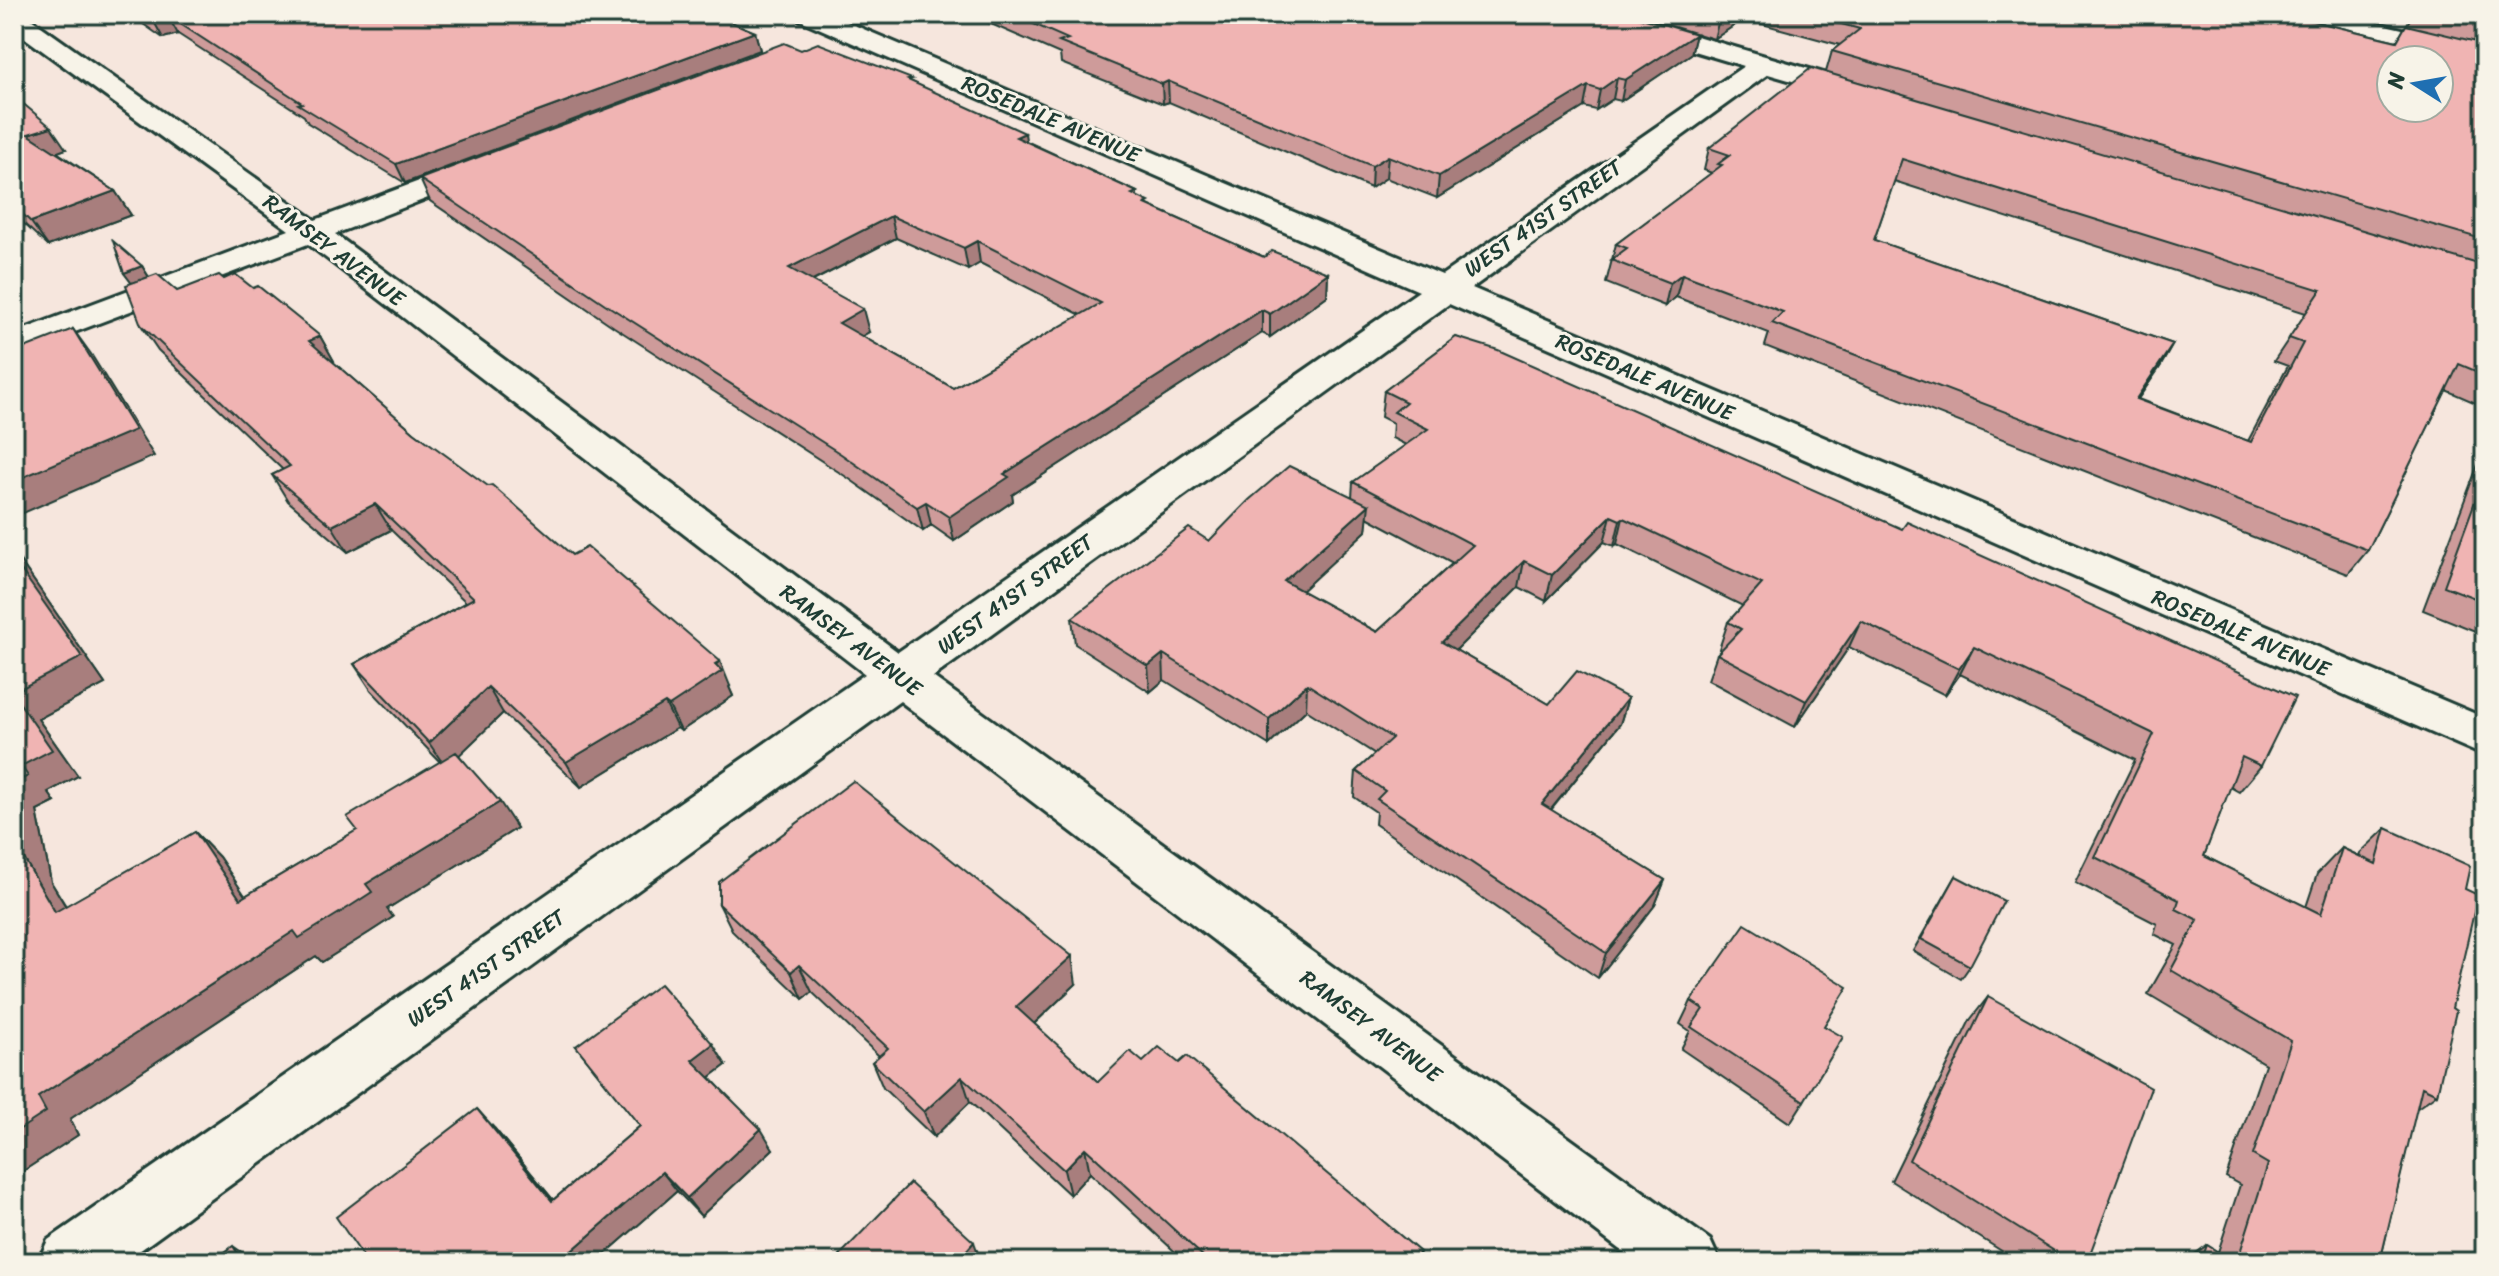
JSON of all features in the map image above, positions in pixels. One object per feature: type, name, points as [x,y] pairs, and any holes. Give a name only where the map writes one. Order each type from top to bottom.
[{"type":"street","points":[[844,30],[886,14]]},
{"type":"street","points":[[1595,14],[1884,100]]},
{"type":"street","points":[[2305,14],[2485,56]]},
{"type":"street","name":"RAMSEY AVENUE","points":[[14,18],[312,232],[900,677],[1688,1262]]},
{"type":"street","name":"ROSEDALE AVENUE","points":[[803,30],[844,30],[2485,738]]},
{"type":"street","name":"WEST 41ST STREET","points":[[70,1262],[1764,64]]},
{"type":"street","points":[[14,345],[504,159]]},
{"type":"building","points":[[144,14],[712,14],[755,32],[396,164],[298,104],[302,103],[168,16],[153,20]]},
{"type":"building","points":[[1011,14],[1628,14],[1696,34],[1625,80],[1617,78],[1600,90],[1588,86],[1439,176],[1388,156],[1372,166],[1168,81],[1162,84],[1059,42],[1068,39]]},
{"type":"building","points":[[1703,14],[1726,14],[1719,19]]},
{"type":"building","points":[[1804,14],[2283,14],[2397,41],[2406,25],[2485,44],[2485,240],[1832,51],[1860,29]]},
{"type":"building","points":[[2449,14],[2485,14],[2485,22]]},
{"type":"building","points":[[784,43],[801,50],[818,43],[912,79],[908,80],[1025,133],[1016,137],[1137,192],[1132,194],[1149,202],[1145,204],[1264,257],[1272,251],[1328,273],[1270,314],[1262,310],[1004,474],[1009,477],[949,517],[926,502],[917,507],[841,454],[605,304],[420,179]],"holes":[[[891,216],[964,248],[977,241],[1101,303],[953,388],[839,323],[863,309],[789,268]]]},
{"type":"building","points":[[1811,68],[2485,266],[2485,375],[2459,364],[2368,550],[1772,323],[1783,312],[1682,274],[1670,283],[1611,260],[1627,248],[1616,244],[1722,165],[1718,164],[1730,155],[1709,148]],"holes":[[[1902,159],[2321,290],[2289,338],[2303,343],[2251,442],[2136,399],[2173,344],[1874,240]]]},
{"type":"building","points":[[14,96],[51,127],[28,134],[115,191],[31,222],[14,206]]},
{"type":"building","points":[[113,241],[142,266],[124,273]]},
{"type":"building","points":[[157,274],[177,291],[219,275],[224,279],[235,274],[253,288],[258,286],[320,336],[309,341],[414,432],[488,486],[492,485],[572,555],[587,547],[720,661],[715,664],[722,671],[669,706],[665,703],[566,762],[488,687],[429,743],[354,664],[474,598],[375,504],[332,526],[272,475],[290,466],[141,325],[126,285]]},
{"type":"building","points":[[73,329],[135,430],[14,481],[14,352]]},
{"type":"building","points":[[1456,337],[1498,350],[1902,529],[1907,522],[2295,697],[2261,766],[2242,757],[2204,856],[2321,914],[2342,848],[2376,864],[2386,828],[2470,866],[2465,889],[2478,895],[2452,1008],[2456,1011],[2437,1094],[2422,1087],[2380,1262],[2237,1262],[2268,1164],[2253,1155],[2291,1041],[2171,970],[2198,920],[2176,909],[2179,900],[2095,857],[2154,734],[1974,647],[1959,669],[1861,621],[1806,701],[1717,654],[1741,629],[1728,622],[1762,584],[1623,518],[1620,520],[1611,516],[1552,575],[1524,561],[1442,642],[1549,704],[1577,671],[1628,698],[1542,804],[1665,880],[1606,953],[1377,799],[1385,791],[1356,771],[1392,738],[1307,684],[1269,719],[1163,654],[1148,666],[1072,618],[1189,528],[1209,541],[1249,500],[1289,466],[1369,505],[1284,581],[1377,632],[1473,545],[1353,482],[1428,429],[1394,412],[1406,402],[1384,391]]},
{"type":"building","points":[[2485,474],[2485,602],[2444,586]]},
{"type":"building","points":[[14,560],[82,657],[14,692]]},
{"type":"building","points":[[14,695],[52,750],[21,766],[28,776],[14,783]]},
{"type":"building","points":[[456,752],[500,802],[366,884],[372,892],[349,907],[299,938],[294,931],[38,1097],[46,1112],[14,1133],[14,808],[23,857],[55,912],[195,832],[240,899],[357,830],[347,817]]},
{"type":"building","points":[[853,781],[1072,956],[1016,1007],[1098,1082],[1130,1051],[1143,1062],[1159,1047],[1179,1063],[1187,1056],[1420,1252],[1412,1262],[1201,1262],[1205,1258],[1085,1148],[1064,1170],[962,1077],[924,1112],[872,1062],[888,1048],[799,965],[791,972],[719,904],[719,882]]},
{"type":"building","points":[[1956,876],[2004,901],[1970,966],[1921,939]]},
{"type":"building","points":[[1745,924],[1848,987],[1824,1026],[1843,1037],[1804,1101],[1691,1027],[1703,1009],[1691,1001]]},
{"type":"building","points":[[660,984],[713,1044],[692,1060],[761,1129],[687,1198],[662,1172],[559,1262],[367,1262],[336,1217],[477,1109],[552,1201],[640,1126],[576,1046]]},
{"type":"building","points":[[1988,997],[2151,1088],[2087,1262],[2072,1262],[1909,1160]]},
{"type":"building","points":[[910,1183],[974,1242],[956,1262],[847,1262],[840,1255]]},
{"type":"building","points":[[2207,1245],[2234,1262],[2201,1262]]},
{"type":"building","points":[[233,1246],[243,1262],[211,1262]]}]
